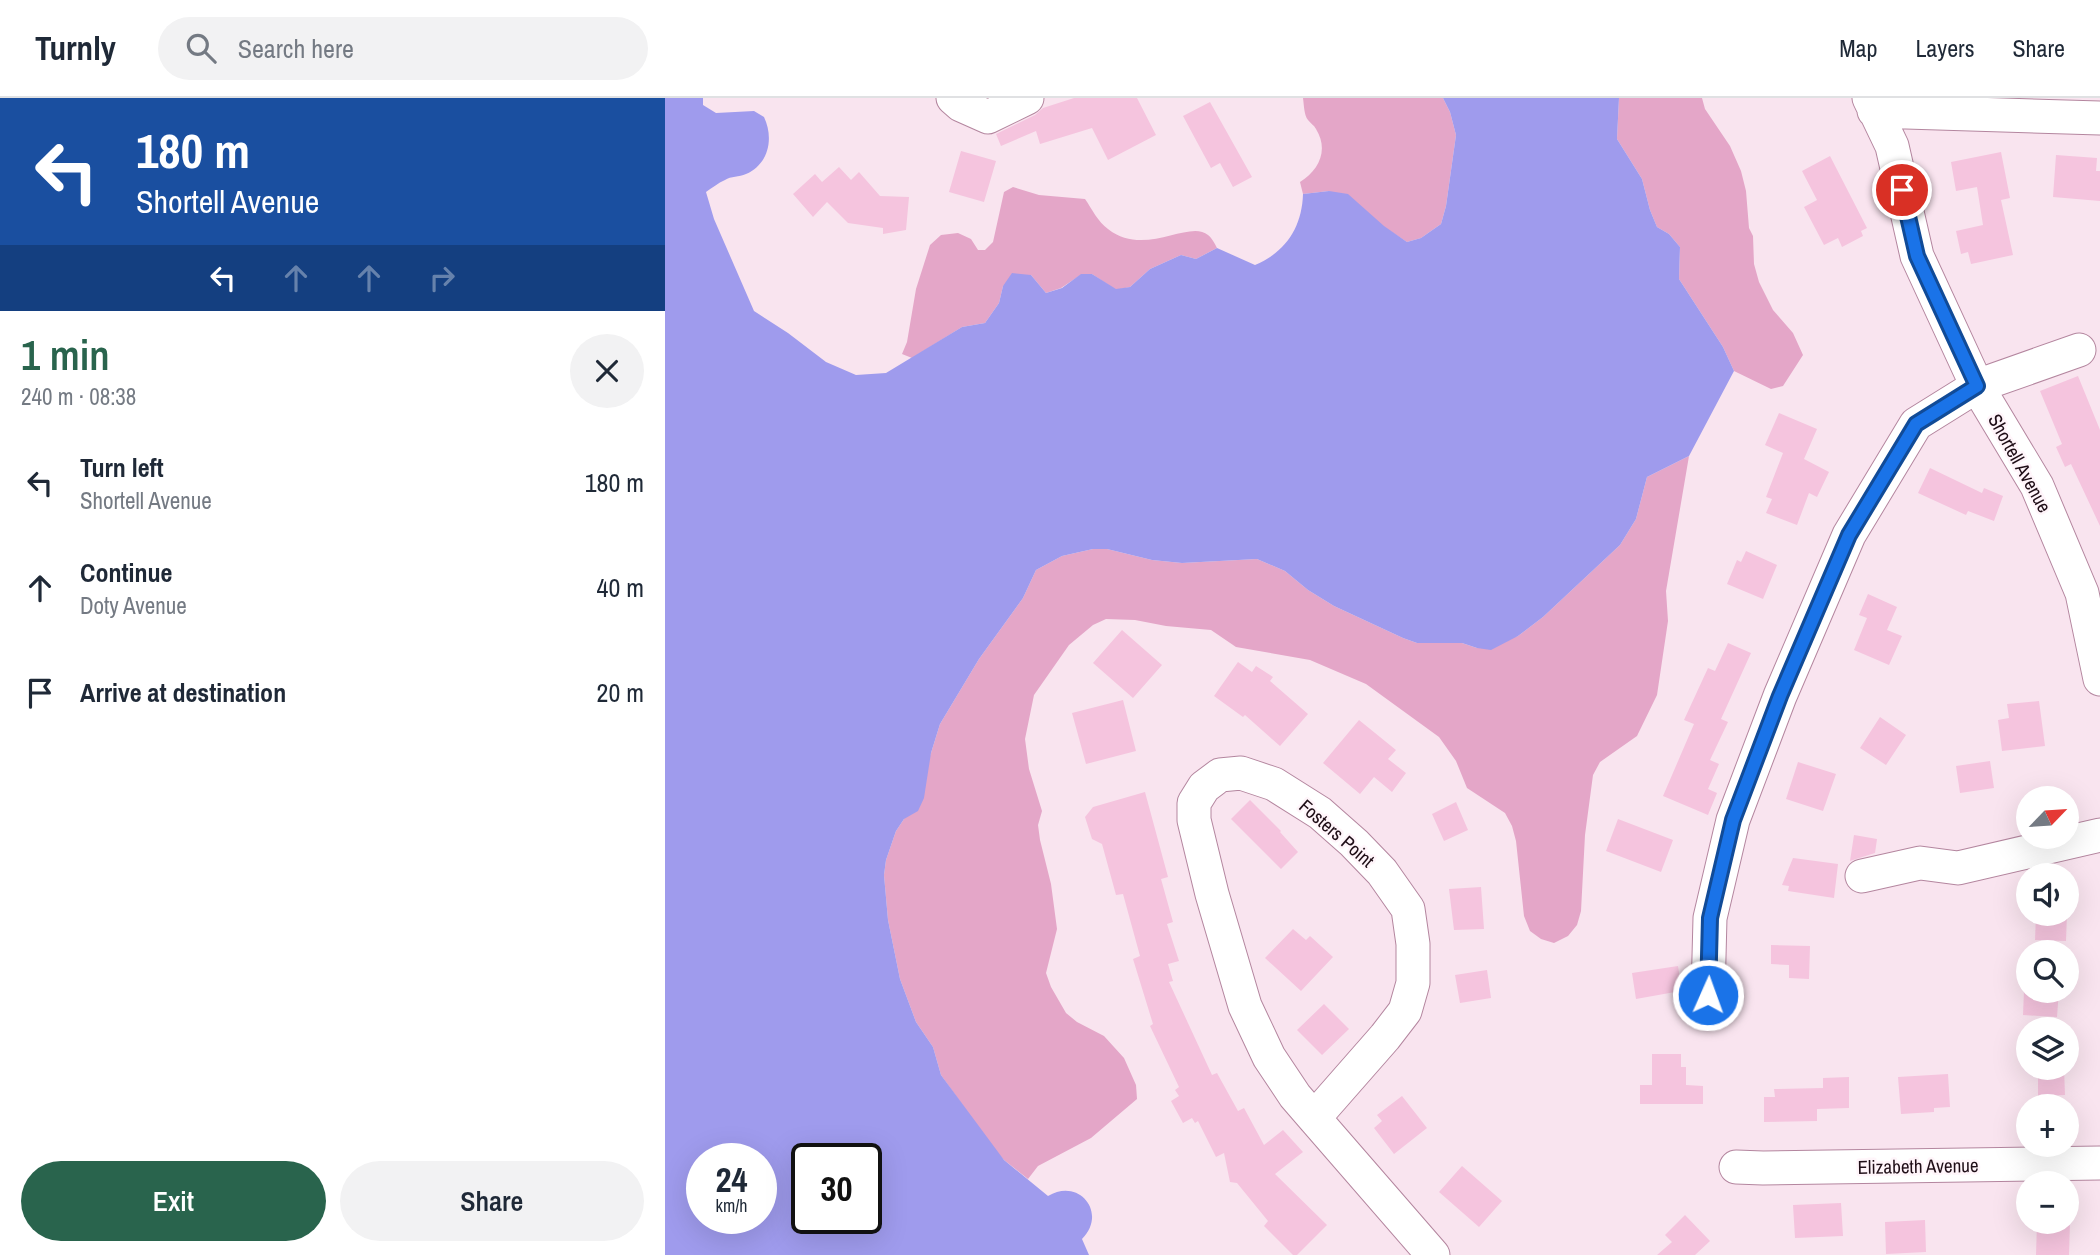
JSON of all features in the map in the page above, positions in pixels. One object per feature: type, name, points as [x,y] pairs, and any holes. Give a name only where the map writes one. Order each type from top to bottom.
[{"type":"street","points":[[953,98],[961,105],[988,117],[1027,98]]},
{"type":"street","points":[[1872,105],[2100,118]]},
{"type":"street","name":"Shortell Avenue","points":[[1872,105],[1892,146],[1917,256],[1977,386],[2037,486],[2081,593],[2100,679]]},
{"type":"street","points":[[1708,995],[1710,918],[1733,820],[1780,696],[1849,535],[1916,424],[1977,386],[2078,349]]},
{"type":"street","name":"Fosters Point","points":[[1314,1118],[1405,1011],[1413,983],[1413,944],[1408,909],[1382,872],[1320,813],[1274,783],[1241,772],[1220,775],[1204,787],[1194,803],[1194,820],[1212,894],[1245,1006],[1269,1057],[1295,1096],[1341,1152],[1433,1255]]},
{"type":"street","points":[[1863,876],[1920,863],[1958,868],[2100,835]]},
{"type":"street","name":"Elizabeth Avenue","points":[[1735,1167],[2100,1163]]},
{"type":"shaded area","points":[[665,98],[703,98],[703,105],[716,113],[754,111],[764,117],[769,142],[760,164],[754,170],[727,179],[706,192],[714,219],[754,311],[826,362],[856,375],[886,373],[962,327],[985,323],[999,303],[1003,286],[1012,273],[1031,275],[1046,293],[1062,288],[1081,274],[1092,274],[1116,289],[1130,287],[1150,269],[1181,255],[1196,259],[1217,248],[1255,265],[1284,246],[1296,228],[1303,194],[1329,191],[1348,194],[1384,226],[1407,242],[1421,238],[1441,224],[1446,206],[1456,135],[1443,98],[1619,98],[1617,139],[1642,179],[1657,227],[1669,234],[1680,247],[1679,279],[1723,347],[1734,371],[1689,456],[1647,477],[1636,519],[1620,545],[1543,617],[1518,636],[1491,650],[1462,643],[1417,643],[1334,606],[1285,571],[1257,559],[1182,563],[1152,560],[1107,549],[1093,549],[1062,556],[1036,570],[1023,598],[979,659],[940,724],[931,753],[924,798],[918,811],[904,819],[896,831],[886,860],[884,875],[888,920],[900,979],[916,1022],[933,1047],[941,1075],[1004,1160],[1048,1196],[1059,1191],[1070,1191],[1079,1194],[1086,1201],[1091,1209],[1092,1219],[1082,1239],[1089,1255],[665,1255]]},
{"type":"shaded area","points":[[1303,98],[1443,98],[1456,135],[1441,224],[1421,238],[1407,242],[1329,191],[1303,194],[1300,182],[1317,165],[1322,144],[1306,115]]},
{"type":"shaded area","points":[[1619,98],[1702,98],[1705,109],[1730,146],[1746,191],[1754,264],[1759,282],[1773,310],[1793,333],[1803,355],[1783,386],[1771,389],[1734,371],[1723,347],[1679,279],[1680,247],[1669,234],[1657,227],[1642,179],[1617,139]]},
{"type":"shaded area","points":[[1013,187],[1039,195],[1085,199],[1104,226],[1122,237],[1151,239],[1200,231],[1209,236],[1217,248],[1196,259],[1181,255],[1150,269],[1130,287],[1116,290],[1092,274],[1082,274],[1061,288],[1046,293],[1031,275],[1003,286],[999,303],[985,323],[962,327],[912,358],[902,354],[907,342],[916,289],[930,245],[941,235],[958,233],[971,239],[978,250],[985,250],[993,242],[1004,192]]},
{"type":"shaded area","points":[[1689,456],[1666,591],[1668,621],[1657,695],[1637,736],[1600,762],[1593,775],[1585,835],[1581,911],[1577,925],[1568,936],[1554,943],[1541,939],[1530,931],[1524,916],[1516,841],[1505,813],[1467,788],[1456,761],[1439,737],[1366,684],[1310,660],[1236,647],[1211,630],[1135,620],[1106,619],[1093,625],[1069,645],[1034,695],[1025,739],[1029,769],[1042,811],[1038,825],[1051,884],[1057,929],[1046,973],[1066,1013],[1104,1036],[1124,1058],[1136,1085],[1137,1099],[1091,1138],[1038,1166],[1028,1179],[1004,1160],[941,1075],[933,1047],[916,1022],[900,979],[888,920],[884,875],[896,831],[904,819],[940,724],[979,659],[1023,598],[1036,570],[1062,556],[1093,549],[1107,549],[1152,560],[1182,563],[1257,559],[1285,571],[1334,606],[1403,638],[1417,643],[1462,643],[1477,648],[1518,636],[1543,617],[1620,545],[1636,519],[1647,477]]},
{"type":"building","points":[[1074,98],[1137,98],[1156,135],[1108,160],[1092,128],[1040,144],[1036,131],[1001,146],[996,134],[1035,115],[1043,108]]},
{"type":"building","points":[[1210,102],[1252,177],[1233,187],[1220,163],[1211,168],[1183,116]]},
{"type":"building","points":[[961,151],[996,161],[984,202],[949,192]]},
{"type":"building","points":[[2001,152],[2010,198],[2001,200],[2013,255],[1971,264],[1968,252],[1961,254],[1956,231],[1983,225],[1977,187],[1956,191],[1951,162]]},
{"type":"building","points":[[2056,155],[2097,158],[2100,201],[2053,197]]},
{"type":"building","points":[[1830,156],[1867,228],[1861,231],[1863,236],[1842,247],[1838,238],[1824,245],[1804,207],[1817,200],[1802,171]]},
{"type":"building","points":[[839,167],[851,180],[859,172],[880,196],[909,197],[906,230],[883,234],[883,228],[848,223],[827,202],[813,217],[793,194],[815,174],[822,182]]},
{"type":"building","points":[[2078,376],[2100,430],[2100,526],[2071,464],[2065,467],[2056,447],[2062,444],[2040,391]]},
{"type":"building","points":[[1779,413],[1817,429],[1804,459],[1829,472],[1817,497],[1809,493],[1797,525],[1766,513],[1772,499],[1766,497],[1783,453],[1765,445]]},
{"type":"building","points":[[1930,468],[1982,493],[1984,488],[2003,496],[1994,521],[1968,511],[1966,515],[1918,493]]},
{"type":"building","points":[[1746,551],[1777,565],[1763,599],[1727,584],[1737,560],[1741,562]]},
{"type":"building","points":[[1868,594],[1897,607],[1887,630],[1902,636],[1889,665],[1854,650],[1867,618],[1859,615]]},
{"type":"building","points":[[1122,630],[1162,665],[1133,698],[1093,663]]},
{"type":"building","points":[[1728,643],[1751,653],[1721,719],[1728,722],[1710,760],[1719,764],[1708,789],[1717,793],[1708,815],[1663,796],[1694,724],[1684,720],[1708,668],[1715,671]]},
{"type":"building","points":[[1238,662],[1252,672],[1256,666],[1273,677],[1270,681],[1308,714],[1280,746],[1245,715],[1243,717],[1214,696]]},
{"type":"building","points":[[1123,700],[1136,751],[1086,764],[1072,713]]},
{"type":"building","points":[[2039,701],[2045,746],[2002,751],[1998,720],[2009,718],[2007,704]]},
{"type":"building","points":[[1880,717],[1906,735],[1886,765],[1860,748]]},
{"type":"building","points":[[1359,720],[1396,750],[1388,759],[1406,773],[1392,792],[1374,777],[1360,794],[1323,763]]},
{"type":"building","points":[[1990,761],[1994,788],[1960,793],[1956,766]]},
{"type":"building","points":[[1798,762],[1836,774],[1823,811],[1786,799]]},
{"type":"building","points":[[1145,792],[1168,877],[1161,879],[1173,922],[1167,924],[1179,961],[1168,964],[1173,981],[1169,982],[1212,1075],[1217,1073],[1238,1111],[1244,1108],[1264,1145],[1283,1130],[1303,1152],[1275,1174],[1327,1225],[1297,1255],[1293,1255],[1264,1226],[1268,1221],[1237,1183],[1230,1182],[1224,1153],[1216,1157],[1198,1121],[1195,1123],[1192,1118],[1183,1123],[1171,1101],[1179,1096],[1175,1090],[1179,1087],[1150,1026],[1153,1024],[1133,959],[1140,956],[1123,894],[1116,895],[1102,844],[1092,839],[1085,817],[1093,807]]},
{"type":"building","points":[[1250,800],[1298,852],[1281,869],[1231,819]]},
{"type":"building","points":[[1456,802],[1468,830],[1444,841],[1432,814]]},
{"type":"building","points":[[1618,819],[1673,840],[1661,872],[1606,851]]},
{"type":"building","points":[[1854,835],[1877,839],[1875,853],[1850,861]]},
{"type":"building","points":[[1793,858],[1838,864],[1834,898],[1788,891],[1789,886],[1782,885]]},
{"type":"building","points":[[1481,887],[1484,929],[1454,930],[1449,889]]},
{"type":"building","points":[[2036,926],[2067,926],[2066,940],[2035,940]]},
{"type":"building","points":[[1293,929],[1306,940],[1310,936],[1333,957],[1301,991],[1265,958]]},
{"type":"building","points":[[1771,945],[1810,946],[1809,979],[1789,978],[1789,965],[1771,964]]},
{"type":"building","points":[[1678,966],[1681,985],[1675,986],[1675,992],[1636,999],[1632,973]]},
{"type":"building","points":[[1487,970],[1491,998],[1460,1003],[1455,975]]},
{"type":"building","points":[[2023,1003],[2058,1003],[2057,1017],[2023,1015]]},
{"type":"building","points":[[1324,1004],[1349,1029],[1322,1055],[1297,1030]]},
{"type":"building","points":[[1652,1054],[1681,1054],[1681,1067],[1686,1067],[1686,1085],[1703,1086],[1703,1104],[1640,1104],[1640,1085],[1652,1085]]},
{"type":"building","points":[[1948,1074],[1950,1107],[1934,1108],[1934,1112],[1901,1114],[1898,1077]]},
{"type":"building","points":[[1849,1077],[1849,1108],[1817,1109],[1817,1121],[1764,1122],[1764,1097],[1775,1097],[1774,1089],[1823,1088],[1823,1078]]},
{"type":"building","points":[[2038,1080],[2064,1080],[2065,1094],[2038,1094]]},
{"type":"building","points":[[1402,1096],[1427,1128],[1394,1154],[1374,1128],[1382,1121],[1377,1115]]},
{"type":"building","points":[[1462,1166],[1502,1201],[1479,1227],[1439,1192]]},
{"type":"building","points":[[1841,1203],[1843,1236],[1795,1238],[1793,1205]]},
{"type":"building","points":[[1685,1215],[1710,1241],[1695,1255],[1657,1255],[1672,1242],[1665,1235]]},
{"type":"building","points":[[1925,1220],[1926,1252],[1886,1254],[1885,1222]]},
{"type":"building","points":[[2037,1234],[2070,1234],[2069,1255],[2036,1255]]},
{"type":"route","points":[[1708,995],[1710,918],[1733,820],[1780,696],[1849,535],[1916,424],[1977,386],[1917,256],[1902,190]]}]
